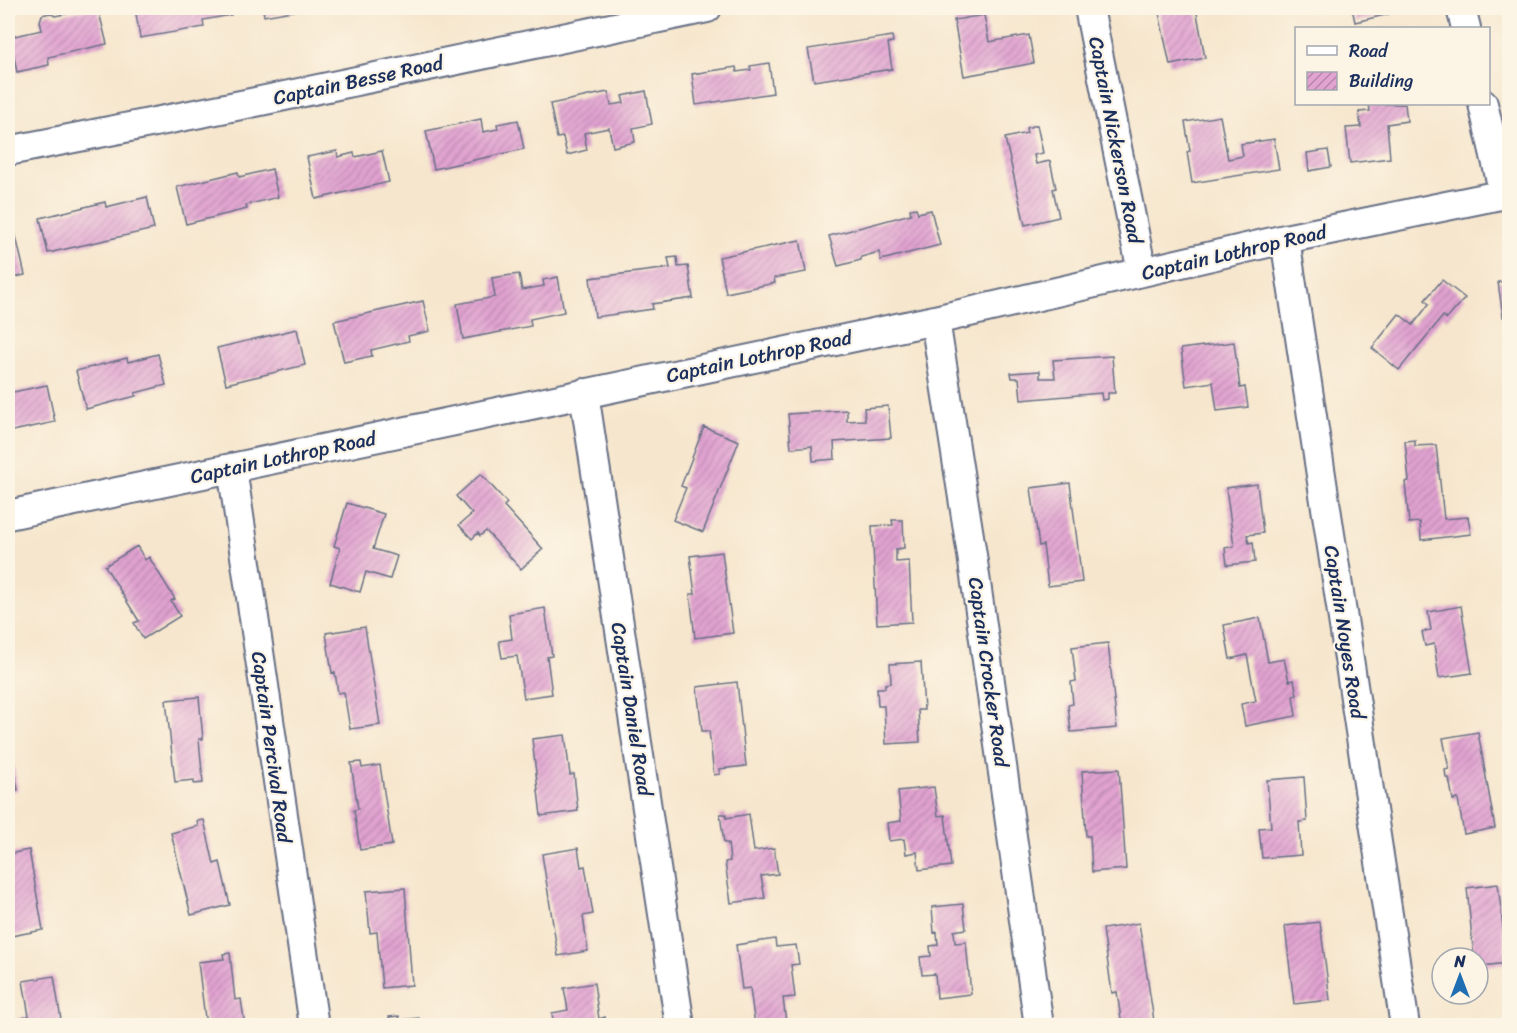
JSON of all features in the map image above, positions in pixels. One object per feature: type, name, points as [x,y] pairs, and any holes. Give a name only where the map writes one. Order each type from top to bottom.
[{"type":"street","name":"Captain Besse Road","points":[[8,151],[707,8]]},
{"type":"street","name":"Captain Nickerson Road","points":[[1089,8],[1142,272]]},
{"type":"street","points":[[1461,8],[1466,27]]},
{"type":"street","points":[[1483,105],[1507,194]]},
{"type":"street","name":"Captain Lothrop Road","points":[[8,515],[935,320],[1285,239],[1507,194]]},
{"type":"street","name":"Captain Noyes Road","points":[[1285,239],[1405,1026]]},
{"type":"street","name":"Captain Crocker Road","points":[[935,320],[972,555],[1039,1026]]},
{"type":"street","name":"Captain Daniel Road","points":[[584,393],[680,1026]]},
{"type":"street","name":"Captain Percival Road","points":[[232,468],[314,1026]]},
{"type":"building","points":[[98,8],[107,44],[48,57],[49,65],[17,72],[10,37],[42,30],[40,21],[42,15],[50,13],[55,16]]},
{"type":"building","points":[[135,8],[230,8],[231,15],[203,20],[204,27],[140,38]]},
{"type":"building","points":[[263,8],[303,8],[304,9],[264,16]]},
{"type":"building","points":[[1158,8],[1196,8],[1205,58],[1170,65]]},
{"type":"building","points":[[1352,8],[1387,8],[1389,14],[1355,22]]},
{"type":"building","points":[[984,15],[989,42],[1029,35],[1034,63],[964,76],[954,20]]},
{"type":"building","points":[[892,36],[893,42],[888,43],[892,69],[814,81],[808,49]]},
{"type":"building","points":[[769,63],[773,93],[696,105],[692,74],[736,67],[737,72],[751,70],[750,66]]},
{"type":"building","points":[[646,91],[652,124],[633,128],[635,142],[613,147],[609,128],[584,133],[587,150],[567,155],[563,137],[557,138],[550,104],[608,92],[611,105],[624,103],[622,96]]},
{"type":"building","points":[[1369,105],[1405,105],[1407,121],[1387,124],[1390,158],[1350,163],[1346,128],[1361,127],[1359,112],[1370,111]]},
{"type":"building","points":[[1220,116],[1228,159],[1243,156],[1241,144],[1274,139],[1279,169],[1192,183],[1185,122]]},
{"type":"building","points":[[481,119],[483,132],[498,129],[497,124],[518,120],[524,149],[434,169],[426,131]]},
{"type":"building","points":[[1037,125],[1043,153],[1034,155],[1036,164],[1050,161],[1059,217],[1025,225],[1005,138],[1027,133],[1026,128]]},
{"type":"building","points":[[1328,150],[1331,167],[1309,171],[1307,153]]},
{"type":"building","points":[[337,151],[338,157],[354,153],[355,157],[382,151],[389,182],[316,199],[307,157]]},
{"type":"building","points":[[272,169],[278,197],[246,205],[247,209],[186,224],[177,187],[238,172],[239,177]]},
{"type":"building","points":[[147,197],[154,229],[48,253],[40,218],[105,202],[106,207]]},
{"type":"building","points":[[916,208],[918,213],[931,210],[940,245],[881,260],[879,252],[838,266],[829,236],[911,214],[910,209]]},
{"type":"building","points":[[14,228],[25,275],[8,279],[8,229]]},
{"type":"building","points":[[800,240],[806,272],[774,278],[775,283],[726,293],[719,257]]},
{"type":"building","points":[[677,257],[678,267],[688,266],[693,298],[652,304],[653,309],[595,317],[590,278],[670,268],[668,258]]},
{"type":"building","points":[[519,274],[522,290],[544,286],[543,280],[558,277],[564,312],[530,319],[531,326],[463,339],[457,304],[495,297],[492,278]]},
{"type":"building","points":[[1442,280],[1465,298],[1447,319],[1443,316],[1399,370],[1372,348],[1399,314],[1413,325],[1429,304],[1425,300]]},
{"type":"building","points":[[1510,281],[1510,316],[1503,317],[1498,282]]},
{"type":"building","points":[[423,301],[430,331],[408,336],[409,341],[371,350],[372,356],[344,362],[334,321]]},
{"type":"building","points":[[297,329],[305,365],[226,384],[217,348]]},
{"type":"building","points":[[1234,342],[1240,388],[1245,387],[1248,407],[1217,411],[1213,382],[1186,386],[1181,349]]},
{"type":"building","points":[[158,354],[166,385],[135,393],[136,396],[86,409],[76,371],[127,358],[128,362]]},
{"type":"building","points":[[1112,356],[1115,393],[1108,393],[1108,399],[1102,400],[1101,393],[1021,400],[1019,378],[1012,378],[1011,373],[1040,371],[1040,378],[1055,378],[1053,360]]},
{"type":"building","points":[[47,385],[55,422],[8,432],[8,393]]},
{"type":"building","points":[[888,406],[891,438],[834,442],[835,459],[813,461],[812,446],[791,448],[788,414],[847,410],[847,421],[865,420],[864,408]]},
{"type":"building","points":[[704,427],[739,441],[703,532],[673,520],[686,488],[681,486]]},
{"type":"building","points":[[1415,440],[1415,446],[1436,445],[1444,519],[1468,517],[1471,534],[1421,540],[1420,522],[1409,523],[1405,482],[1409,481],[1405,441]]},
{"type":"building","points":[[481,474],[507,503],[504,506],[543,549],[521,569],[486,531],[480,536],[478,533],[472,539],[459,525],[472,514],[456,496]]},
{"type":"building","points":[[1070,483],[1082,582],[1048,586],[1043,545],[1039,546],[1031,488]]},
{"type":"building","points":[[1257,484],[1263,533],[1247,535],[1249,543],[1253,542],[1255,562],[1227,565],[1225,548],[1234,546],[1226,488]]},
{"type":"building","points":[[347,503],[384,514],[373,549],[397,556],[390,579],[366,572],[360,592],[330,583],[340,548],[334,546]]},
{"type":"building","points":[[892,520],[903,520],[904,548],[896,549],[896,562],[909,561],[912,622],[877,624],[872,526],[893,525]]},
{"type":"building","points":[[137,546],[145,560],[149,557],[175,599],[171,601],[180,616],[143,639],[134,623],[139,621],[105,566]]},
{"type":"building","points":[[722,552],[733,633],[695,638],[690,594],[695,594],[690,556]]},
{"type":"building","points":[[1461,606],[1472,673],[1439,678],[1434,644],[1425,646],[1422,632],[1431,630],[1428,612]]},
{"type":"building","points":[[545,608],[552,656],[547,657],[552,694],[524,698],[517,656],[502,658],[499,641],[512,639],[509,614]]},
{"type":"building","points":[[1260,618],[1268,662],[1284,659],[1289,681],[1294,680],[1297,695],[1293,696],[1296,716],[1245,726],[1241,704],[1256,701],[1247,655],[1230,659],[1224,625]]},
{"type":"building","points":[[365,627],[380,725],[350,729],[344,692],[338,693],[335,672],[332,673],[326,633]]},
{"type":"building","points":[[1108,643],[1117,728],[1071,732],[1068,705],[1073,704],[1071,682],[1076,681],[1072,647]]},
{"type":"building","points":[[921,662],[924,710],[918,710],[920,742],[886,744],[884,706],[878,706],[877,688],[885,688],[885,684],[891,683],[890,664]]},
{"type":"building","points":[[737,682],[746,766],[719,769],[720,774],[714,775],[709,731],[702,731],[697,687]]},
{"type":"building","points":[[199,697],[203,739],[199,739],[203,783],[194,784],[194,780],[175,782],[166,700]]},
{"type":"building","points":[[1478,732],[1495,828],[1464,834],[1458,799],[1453,800],[1449,778],[1446,778],[1445,770],[1449,769],[1443,738]]},
{"type":"building","points":[[8,735],[18,790],[8,792]]},
{"type":"building","points":[[565,735],[570,775],[574,774],[578,811],[541,816],[532,739]]},
{"type":"building","points":[[361,762],[362,768],[380,765],[392,845],[360,850],[354,810],[358,809],[351,763]]},
{"type":"building","points":[[1119,769],[1126,869],[1092,872],[1090,836],[1086,836],[1082,771]]},
{"type":"building","points":[[1304,777],[1307,821],[1299,822],[1301,855],[1262,858],[1259,828],[1271,827],[1267,780]]},
{"type":"building","points":[[934,787],[938,816],[945,815],[951,866],[919,870],[917,852],[906,854],[904,839],[889,841],[887,823],[901,821],[898,791]]},
{"type":"building","points":[[720,814],[726,814],[726,818],[749,814],[754,851],[774,848],[778,874],[761,876],[765,898],[731,903],[725,862],[730,861],[728,843],[724,843]]},
{"type":"building","points":[[204,820],[214,864],[220,862],[230,905],[191,915],[171,833],[198,826],[197,821]]},
{"type":"building","points":[[578,848],[581,867],[585,866],[593,914],[583,916],[588,951],[558,956],[542,854]]},
{"type":"building","points":[[29,850],[43,930],[11,936],[8,915],[8,854]]},
{"type":"building","points":[[1498,884],[1507,963],[1490,965],[1490,946],[1473,946],[1467,888]]},
{"type":"building","points":[[405,888],[412,985],[382,988],[377,932],[370,933],[366,891]]},
{"type":"building","points":[[963,904],[966,929],[954,931],[955,943],[966,942],[971,994],[937,998],[935,974],[922,975],[920,957],[931,956],[930,946],[938,945],[937,932],[934,933],[932,907]]},
{"type":"building","points":[[1320,922],[1330,1000],[1294,1004],[1285,926]]},
{"type":"building","points":[[1139,923],[1154,1021],[1122,1026],[1117,992],[1112,993],[1103,929]]},
{"type":"building","points":[[775,939],[776,947],[796,945],[799,964],[791,965],[795,997],[783,998],[786,1022],[755,1026],[750,988],[742,989],[736,945]]},
{"type":"building","points":[[230,953],[235,1000],[241,999],[245,1026],[206,1026],[198,962],[224,959],[223,954]]},
{"type":"building","points":[[54,976],[62,1026],[22,1026],[21,1018],[29,1016],[23,981]]},
{"type":"building","points":[[594,983],[599,1019],[605,1017],[607,1026],[554,1026],[552,1013],[568,1010],[564,988]]},
{"type":"building","points":[[399,1016],[400,1020],[419,1018],[420,1026],[390,1026],[389,1017]]}]
